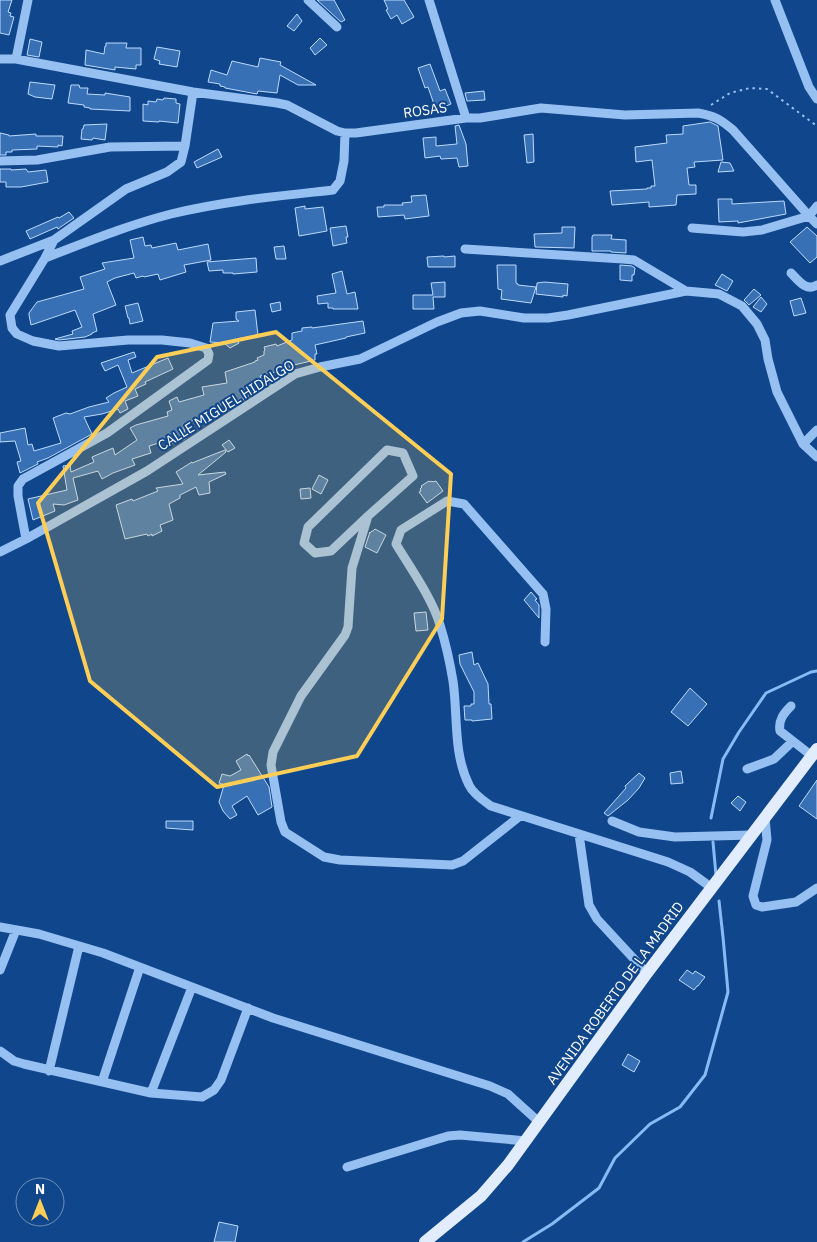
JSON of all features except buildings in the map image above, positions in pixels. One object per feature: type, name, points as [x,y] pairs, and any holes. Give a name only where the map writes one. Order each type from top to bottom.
[{"type":"main road","name":"AVENIDA ROBERTO DE LA MADRID","points":[[425,1242],[481,1196],[508,1165],[647,973],[814,753]]},
{"type":"street","points":[[16,60],[28,0]]},
{"type":"street","points":[[308,0],[337,27]]},
{"type":"street","points":[[429,0],[466,118]]},
{"type":"street","points":[[775,0],[809,87],[817,99]]},
{"type":"street","name":"ROSAS","points":[[0,59],[16,60],[193,92],[287,105],[337,131],[345,133],[466,118],[480,118],[541,108],[625,115],[698,113],[721,119],[733,130],[817,224]]},
{"type":"street","points":[[0,261],[54,240],[126,189],[166,172],[181,162],[193,92]]},
{"type":"street","points":[[45,258],[135,225],[172,214],[227,203],[333,190],[340,181],[344,160],[345,133]]},
{"type":"street","points":[[0,161],[37,160],[110,146],[185,146]]},
{"type":"street","points":[[692,228],[744,232],[762,230],[809,216],[817,206]]},
{"type":"street","points":[[26,539],[18,496],[18,486],[22,479],[107,433],[208,360],[209,354],[206,348],[190,343],[162,340],[128,340],[59,346],[33,341],[17,334],[12,328],[10,315],[54,240]]},
{"type":"street","name":"CALLE MIGUEL HIDALGO","points":[[465,249],[634,260],[686,291]]},
{"type":"street","points":[[791,273],[806,287],[813,288],[817,285]]},
{"type":"street","name":"CALLE MIGUEL HIDALGO","points":[[0,552],[146,471],[296,374],[360,359],[437,322],[461,313],[480,311],[524,318],[548,318],[686,291],[719,294],[742,306],[757,324],[765,340],[777,392],[803,444],[817,457]]},
{"type":"street","points":[[803,444],[817,430]]},
{"type":"street","points":[[368,516],[332,551],[315,553],[304,543],[308,527],[387,450],[403,453],[413,476],[368,516],[352,568],[348,627],[345,635],[301,696],[273,752],[271,765],[281,822],[285,832],[324,857],[340,860],[452,864],[463,860],[520,816]]},
{"type":"street","points":[[545,642],[546,609],[543,594],[464,504],[447,501],[401,530],[396,544],[431,602],[440,624],[453,680],[460,760],[470,787],[491,806],[668,862],[690,872],[712,888]]},
{"type":"street","points":[[791,706],[782,714],[780,731],[814,753]]},
{"type":"street","points":[[747,769],[774,759],[793,741]]},
{"type":"street","points":[[765,818],[767,840],[753,896],[756,905],[762,907],[796,902],[817,888]]},
{"type":"street","points":[[612,821],[639,832],[675,837],[752,835]]},
{"type":"street","points":[[580,834],[589,905],[597,919],[647,973]]},
{"type":"street","points":[[0,927],[39,934],[103,953],[273,1018],[490,1086],[508,1094],[539,1122]]},
{"type":"street","points":[[0,970],[16,930]]},
{"type":"street","points":[[49,1070],[79,946]]},
{"type":"street","points":[[102,1082],[140,967]]},
{"type":"street","points":[[150,1093],[192,987]]},
{"type":"street","points":[[0,1051],[14,1061],[150,1093],[202,1096],[214,1090],[221,1080],[248,1008]]},
{"type":"street","points":[[348,1167],[448,1136],[460,1135],[526,1141]]},
{"type":"path","points":[[698,113],[730,93],[750,88],[767,89],[817,126]]},
{"type":"highlighted area","points":[[276,332],[451,474],[442,619],[357,756],[217,787],[90,681],[38,503],[157,357]]},
{"type":"waterway","points":[[711,818],[723,759],[766,693],[817,671]]},
{"type":"waterway","points":[[713,842],[716,875]]},
{"type":"waterway","points":[[523,1242],[552,1224],[599,1188],[615,1158],[650,1124],[680,1107],[705,1075],[728,992],[719,901]]}]
